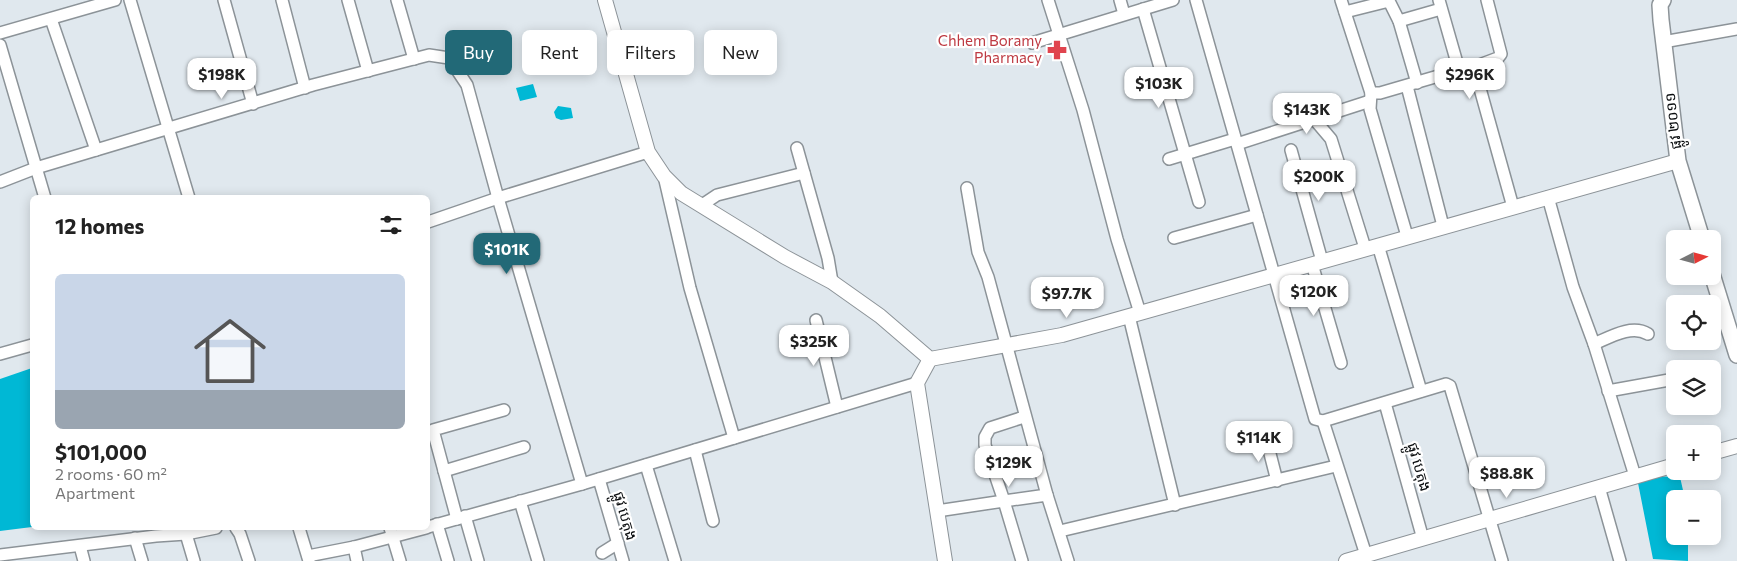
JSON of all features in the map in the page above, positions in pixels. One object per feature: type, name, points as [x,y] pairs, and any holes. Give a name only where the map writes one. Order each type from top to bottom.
[{"type":"main road","name":"ផ្លូវ ២០១១","points":[[1661,2],[1663,42],[1678,161],[1699,230]]},
{"type":"main road","points":[[1715,285],[1737,355]]},
{"type":"street","points":[[0,33],[115,0]]},
{"type":"street","points":[[130,0],[188,195]]},
{"type":"street","points":[[224,0],[253,104]]},
{"type":"street","points":[[282,0],[304,88]]},
{"type":"street","points":[[348,0],[368,71]]},
{"type":"street","points":[[397,0],[414,59]]},
{"type":"street","points":[[605,0],[648,152],[664,176],[681,193],[785,257],[832,282],[880,316],[930,359],[1006,347],[1135,315],[1407,236],[1678,161]]},
{"type":"street","points":[[1048,0],[1083,110],[1117,239],[1176,505]]},
{"type":"street","points":[[1120,0],[1124,14]]},
{"type":"street","points":[[1032,43],[1173,0]]},
{"type":"street","points":[[1196,0],[1315,419],[1324,421],[1446,384],[1452,390],[1502,561]]},
{"type":"street","points":[[1341,0],[1370,97],[1407,236]]},
{"type":"street","points":[[1345,12],[1389,0],[1398,21],[1443,226]]},
{"type":"street","points":[[1169,159],[1314,119],[1375,94],[1474,67],[1498,58],[1501,54],[1487,0]]},
{"type":"street","points":[[1398,21],[1440,4],[1459,70]]},
{"type":"street","points":[[1143,9],[1187,153],[1199,202]]},
{"type":"street","points":[[51,19],[96,150]]},
{"type":"street","points":[[1663,42],[1737,29]]},
{"type":"street","points":[[0,45],[44,195]]},
{"type":"street","points":[[0,182],[36,168],[304,88],[429,55],[449,58],[464,79],[582,484]]},
{"type":"street","points":[[1474,67],[1513,207]]},
{"type":"street","points":[[1314,119],[1331,139],[1372,246],[1422,392]]},
{"type":"street","points":[[797,148],[828,258],[832,282]]},
{"type":"street","points":[[1290,150],[1341,363]]},
{"type":"street","points":[[430,221],[498,198],[648,152]]},
{"type":"street","points":[[702,205],[717,195],[804,172]]},
{"type":"street","points":[[664,176],[690,288],[734,438]]},
{"type":"street","points":[[967,188],[978,252],[988,277],[1024,417],[1068,561]]},
{"type":"street","points":[[1548,197],[1573,286],[1594,344],[1635,476]]},
{"type":"street","points":[[1174,238],[1257,215]]},
{"type":"street","points":[[816,320],[837,407]]},
{"type":"street","points":[[1594,344],[1633,329],[1640,329],[1648,334]]},
{"type":"street","points":[[0,354],[30,346]]},
{"type":"street","points":[[930,359],[917,383],[945,561]]},
{"type":"street","points":[[1608,391],[1666,381]]},
{"type":"street","points":[[448,561],[430,526],[582,484],[917,383]]},
{"type":"street","name":"ផ្លូវ បេតុង","points":[[1385,403],[1423,538]]},
{"type":"street","points":[[478,561],[444,471],[433,430],[504,410]]},
{"type":"street","points":[[1022,561],[985,445],[985,437],[990,428],[1024,417]]},
{"type":"street","points":[[1324,421],[1336,466],[1366,555]]},
{"type":"street","points":[[1266,438],[1277,481]]},
{"type":"street","points":[[1721,450],[1737,446]]},
{"type":"street","points":[[444,471],[524,447]]},
{"type":"street","points":[[695,450],[713,521]]},
{"type":"street","points":[[646,465],[675,561]]},
{"type":"street","points":[[1060,531],[1336,466]]},
{"type":"street","points":[[1346,561],[1666,467]]},
{"type":"street","name":"ផ្លូវ បេតុង","points":[[599,479],[622,561]]},
{"type":"street","points":[[1599,487],[1620,561]]},
{"type":"street","points":[[937,511],[1047,495]]},
{"type":"street","points":[[520,501],[538,561]]},
{"type":"street","points":[[0,555],[32,556],[80,546],[206,530]]},
{"type":"street","points":[[237,530],[248,561]]},
{"type":"street","points":[[300,530],[309,559],[354,547],[392,532],[405,530]]},
{"type":"street","points":[[392,532],[400,561]]},
{"type":"street","points":[[186,534],[194,561]]},
{"type":"street","points":[[135,538],[142,561]]},
{"type":"street","points":[[602,553],[618,543]]},
{"type":"street","points":[[80,546],[84,561]]},
{"type":"street","points":[[354,547],[357,561]]},
{"type":"water","points":[[533,84],[537,97],[520,101],[516,88]]},
{"type":"water","points":[[558,106],[571,108],[573,118],[561,120],[556,118],[554,112]]},
{"type":"water","points":[[30,369],[30,527],[0,531],[0,379]]},
{"type":"water","points":[[1651,476],[1666,477],[1666,480],[1681,480],[1683,490],[1666,490],[1666,545],[1688,545],[1688,561],[1653,559],[1638,483]]},
{"type":"place","name":"Chhem Boramy Pharmacy","points":[[1057,50]]}]
